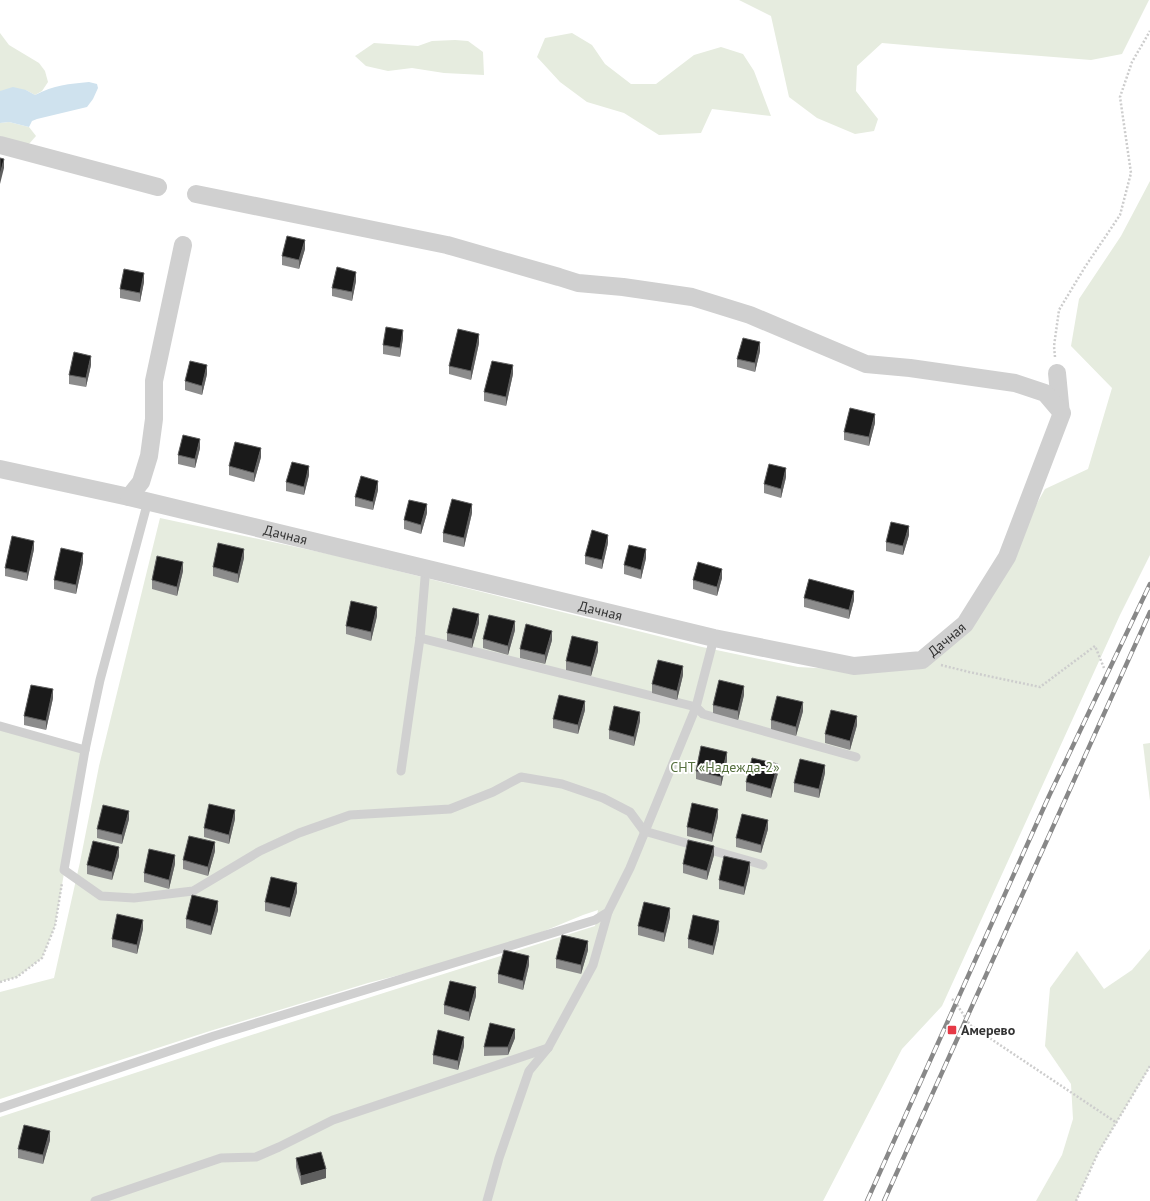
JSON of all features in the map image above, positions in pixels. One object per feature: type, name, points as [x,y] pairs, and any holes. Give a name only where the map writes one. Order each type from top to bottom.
[{"type":"street","points":[[0,145],[158,187]]},
{"type":"street","points":[[196,194],[447,245],[559,277],[578,284],[623,287],[692,297],[750,315],[866,364],[910,368],[1015,384],[1045,393],[1062,413]]},
{"type":"street","points":[[129,497],[141,482],[149,456],[154,419],[154,381],[182,245]]},
{"type":"street","points":[[1057,374],[1062,413]]},
{"type":"street","name":"Дачная","points":[[0,469],[129,497],[782,654],[854,666],[922,660],[965,624],[1007,557],[1043,479],[1062,413]]},
{"type":"street","points":[[148,501],[287,527],[714,638]]},
{"type":"lane","points":[[148,501],[100,680],[85,750],[64,870],[101,896],[134,898],[193,891],[260,851],[299,833],[350,815],[450,809],[493,792],[521,777],[562,784],[603,798],[630,812],[644,831],[764,865]]},
{"type":"lane","points":[[401,771],[420,638],[427,563]]},
{"type":"lane","points":[[420,638],[696,707],[703,714],[856,757]]},
{"type":"lane","points":[[487,1201],[499,1158],[529,1071],[548,1048],[593,965],[608,912],[630,868],[696,707],[714,638]]},
{"type":"lane","points":[[0,726],[85,750]]},
{"type":"lane","points":[[0,1108],[214,1036],[595,920],[608,912]]},
{"type":"lane","points":[[95,1201],[221,1158],[256,1156],[279,1147],[333,1120],[548,1048]]},
{"type":"path","points":[[1057,374],[1054,346],[1059,310],[1085,267],[1120,215],[1131,173],[1120,97],[1132,62],[1150,31]]},
{"type":"path","points":[[922,660],[969,672],[1040,687],[1095,646],[1104,668]]},
{"type":"path","points":[[0,982],[17,977],[42,958],[55,926],[64,870]]},
{"type":"path","points":[[952,999],[956,1002],[970,1025],[1116,1123]]},
{"type":"path","points":[[1076,1201],[1098,1153],[1150,1066]]},
{"type":"green space","points":[[739,0],[1149,0],[1122,54],[1091,60],[882,43],[857,66],[856,91],[878,119],[874,131],[855,134],[817,118],[789,97],[771,16]]},
{"type":"green space","points":[[0,33],[9,45],[39,63],[45,71],[48,82],[42,91],[35,95],[26,90],[0,91]]},
{"type":"green space","points":[[572,33],[592,45],[605,64],[631,84],[656,84],[694,55],[721,47],[743,54],[754,71],[771,116],[712,109],[701,133],[659,135],[624,113],[587,102],[560,82],[537,57],[545,38]]},
{"type":"green space","points":[[432,41],[468,41],[483,52],[484,75],[444,73],[412,68],[388,71],[366,66],[355,56],[374,43],[418,46]]},
{"type":"green space","points":[[9,122],[29,127],[36,136],[28,145],[0,136],[0,123]]},
{"type":"green space","name":"СНТ «Надежда-2»","points":[[1150,181],[1150,555],[1120,615],[942,1006],[902,1049],[823,1201],[0,1201],[0,1117],[273,1028],[595,926],[598,910],[501,949],[368,983],[210,1031],[0,1099],[0,992],[54,978],[80,862],[99,766],[160,518],[338,556],[702,647],[798,667],[870,671],[915,663],[963,623],[1018,537],[1045,489],[1088,469],[1112,388],[1071,346],[1079,299],[1121,236]]},
{"type":"green space","points":[[0,730],[85,750],[55,926],[42,958],[17,977],[0,982]]},
{"type":"green space","points":[[1150,743],[1150,801],[1143,744]]},
{"type":"green space","points":[[1150,949],[1150,1066],[1098,1153],[1076,1201],[1036,1201],[1062,1155],[1073,1119],[1071,1084],[1045,1046],[1050,988],[1077,951],[1104,989],[1132,970]]},
{"type":"water","points":[[89,82],[97,84],[98,88],[87,107],[37,119],[32,121],[29,127],[9,122],[0,123],[0,91],[13,87],[26,90],[35,95],[55,87]]},
{"type":"building","points":[[0,158],[4,159],[0,175]]},
{"type":"building","points":[[287,236],[305,240],[299,260],[282,256]]},
{"type":"building","points":[[337,267],[356,272],[352,292],[332,288]]},
{"type":"building","points":[[124,269],[144,273],[140,293],[120,289]]},
{"type":"building","points":[[386,327],[403,330],[400,348],[383,345]]},
{"type":"building","points":[[458,329],[479,334],[471,371],[449,366]]},
{"type":"building","points":[[743,338],[760,342],[755,363],[737,359]]},
{"type":"building","points":[[74,352],[91,356],[86,378],[69,375]]},
{"type":"building","points":[[190,361],[207,365],[202,386],[185,381]]},
{"type":"building","points":[[492,361],[513,365],[506,397],[484,392]]},
{"type":"building","points":[[850,408],[875,414],[869,437],[844,432]]},
{"type":"building","points":[[183,435],[200,439],[195,459],[178,455]]},
{"type":"building","points":[[235,442],[261,448],[254,473],[229,466]]},
{"type":"building","points":[[292,462],[309,466],[304,487],[286,482]]},
{"type":"building","points":[[769,464],[786,468],[781,489],[764,484]]},
{"type":"building","points":[[361,476],[378,481],[373,502],[355,497]]},
{"type":"building","points":[[452,499],[472,504],[464,538],[443,533]]},
{"type":"building","points":[[409,500],[427,504],[421,525],[404,520]]},
{"type":"building","points":[[891,522],[909,526],[903,546],[886,542]]},
{"type":"building","points":[[592,530],[608,535],[602,560],[585,556]]},
{"type":"building","points":[[12,536],[34,541],[27,573],[5,568]]},
{"type":"building","points":[[218,543],[244,549],[238,574],[213,567]]},
{"type":"building","points":[[629,545],[646,549],[641,570],[624,565]]},
{"type":"building","points":[[61,548],[83,553],[76,585],[54,580]]},
{"type":"building","points":[[157,556],[183,562],[177,587],[152,580]]},
{"type":"building","points":[[698,562],[722,569],[717,587],[693,580]]},
{"type":"building","points":[[809,579],[854,591],[849,610],[804,598]]},
{"type":"building","points":[[351,601],[377,607],[371,632],[346,626]]},
{"type":"building","points":[[453,608],[479,614],[472,639],[447,633]]},
{"type":"building","points":[[489,615],[515,621],[508,646],[483,639]]},
{"type":"building","points":[[526,624],[552,631],[545,655],[520,649]]},
{"type":"building","points":[[572,636],[598,642],[591,667],[566,661]]},
{"type":"building","points":[[658,660],[683,666],[677,691],[652,684]]},
{"type":"building","points":[[719,680],[744,686],[738,711],[713,705]]},
{"type":"building","points":[[31,685],[53,689],[46,721],[24,716]]},
{"type":"building","points":[[559,695],[585,701],[578,725],[553,719]]},
{"type":"building","points":[[777,696],[803,702],[796,727],[771,720]]},
{"type":"building","points":[[614,706],[640,712],[634,737],[609,730]]},
{"type":"building","points":[[831,710],[857,716],[850,741],[825,734]]},
{"type":"building","points":[[701,746],[727,752],[721,777],[696,771]]},
{"type":"building","points":[[752,758],[778,764],[771,789],[746,782]]},
{"type":"building","points":[[800,759],[825,765],[819,789],[794,783]]},
{"type":"building","points":[[692,803],[718,809],[712,834],[687,827]]},
{"type":"building","points":[[209,804],[235,810],[229,835],[204,828]]},
{"type":"building","points":[[103,805],[129,811],[122,835],[97,829]]},
{"type":"building","points":[[742,814],[768,820],[761,845],[736,838]]},
{"type":"building","points":[[189,836],[215,842],[208,867],[183,860]]},
{"type":"building","points":[[688,840],[714,846],[707,871],[683,864]]},
{"type":"building","points":[[93,841],[119,847],[112,872],[87,865]]},
{"type":"building","points":[[149,849],[175,855],[169,880],[144,873]]},
{"type":"building","points":[[724,856],[750,862],[744,887],[719,880]]},
{"type":"building","points":[[271,877],[297,883],[290,908],[265,902]]},
{"type":"building","points":[[192,895],[218,901],[211,926],[186,919]]},
{"type":"building","points":[[644,902],[670,908],[664,933],[638,926]]},
{"type":"building","points":[[117,914],[143,920],[137,945],[112,939]]},
{"type":"building","points":[[693,915],[719,921],[713,946],[688,939]]},
{"type":"building","points":[[562,935],[588,941],[581,965],[556,959]]},
{"type":"building","points":[[504,950],[529,956],[523,981],[498,974]]},
{"type":"building","points":[[450,981],[476,987],[469,1012],[444,1005]]},
{"type":"building","points":[[490,1023],[515,1029],[508,1047],[484,1047]]},
{"type":"building","points":[[438,1030],[464,1037],[458,1061],[433,1055]]},
{"type":"building","points":[[24,1125],[50,1131],[43,1155],[18,1149]]},
{"type":"building","points":[[321,1152],[326,1169],[301,1176],[296,1158]]},
{"type":"railway","points":[[867,1201],[1049,796],[1150,584]]},
{"type":"railway","points":[[884,1201],[1150,612]]},
{"type":"place","name":"Амерево","points":[[952,1030]]}]
